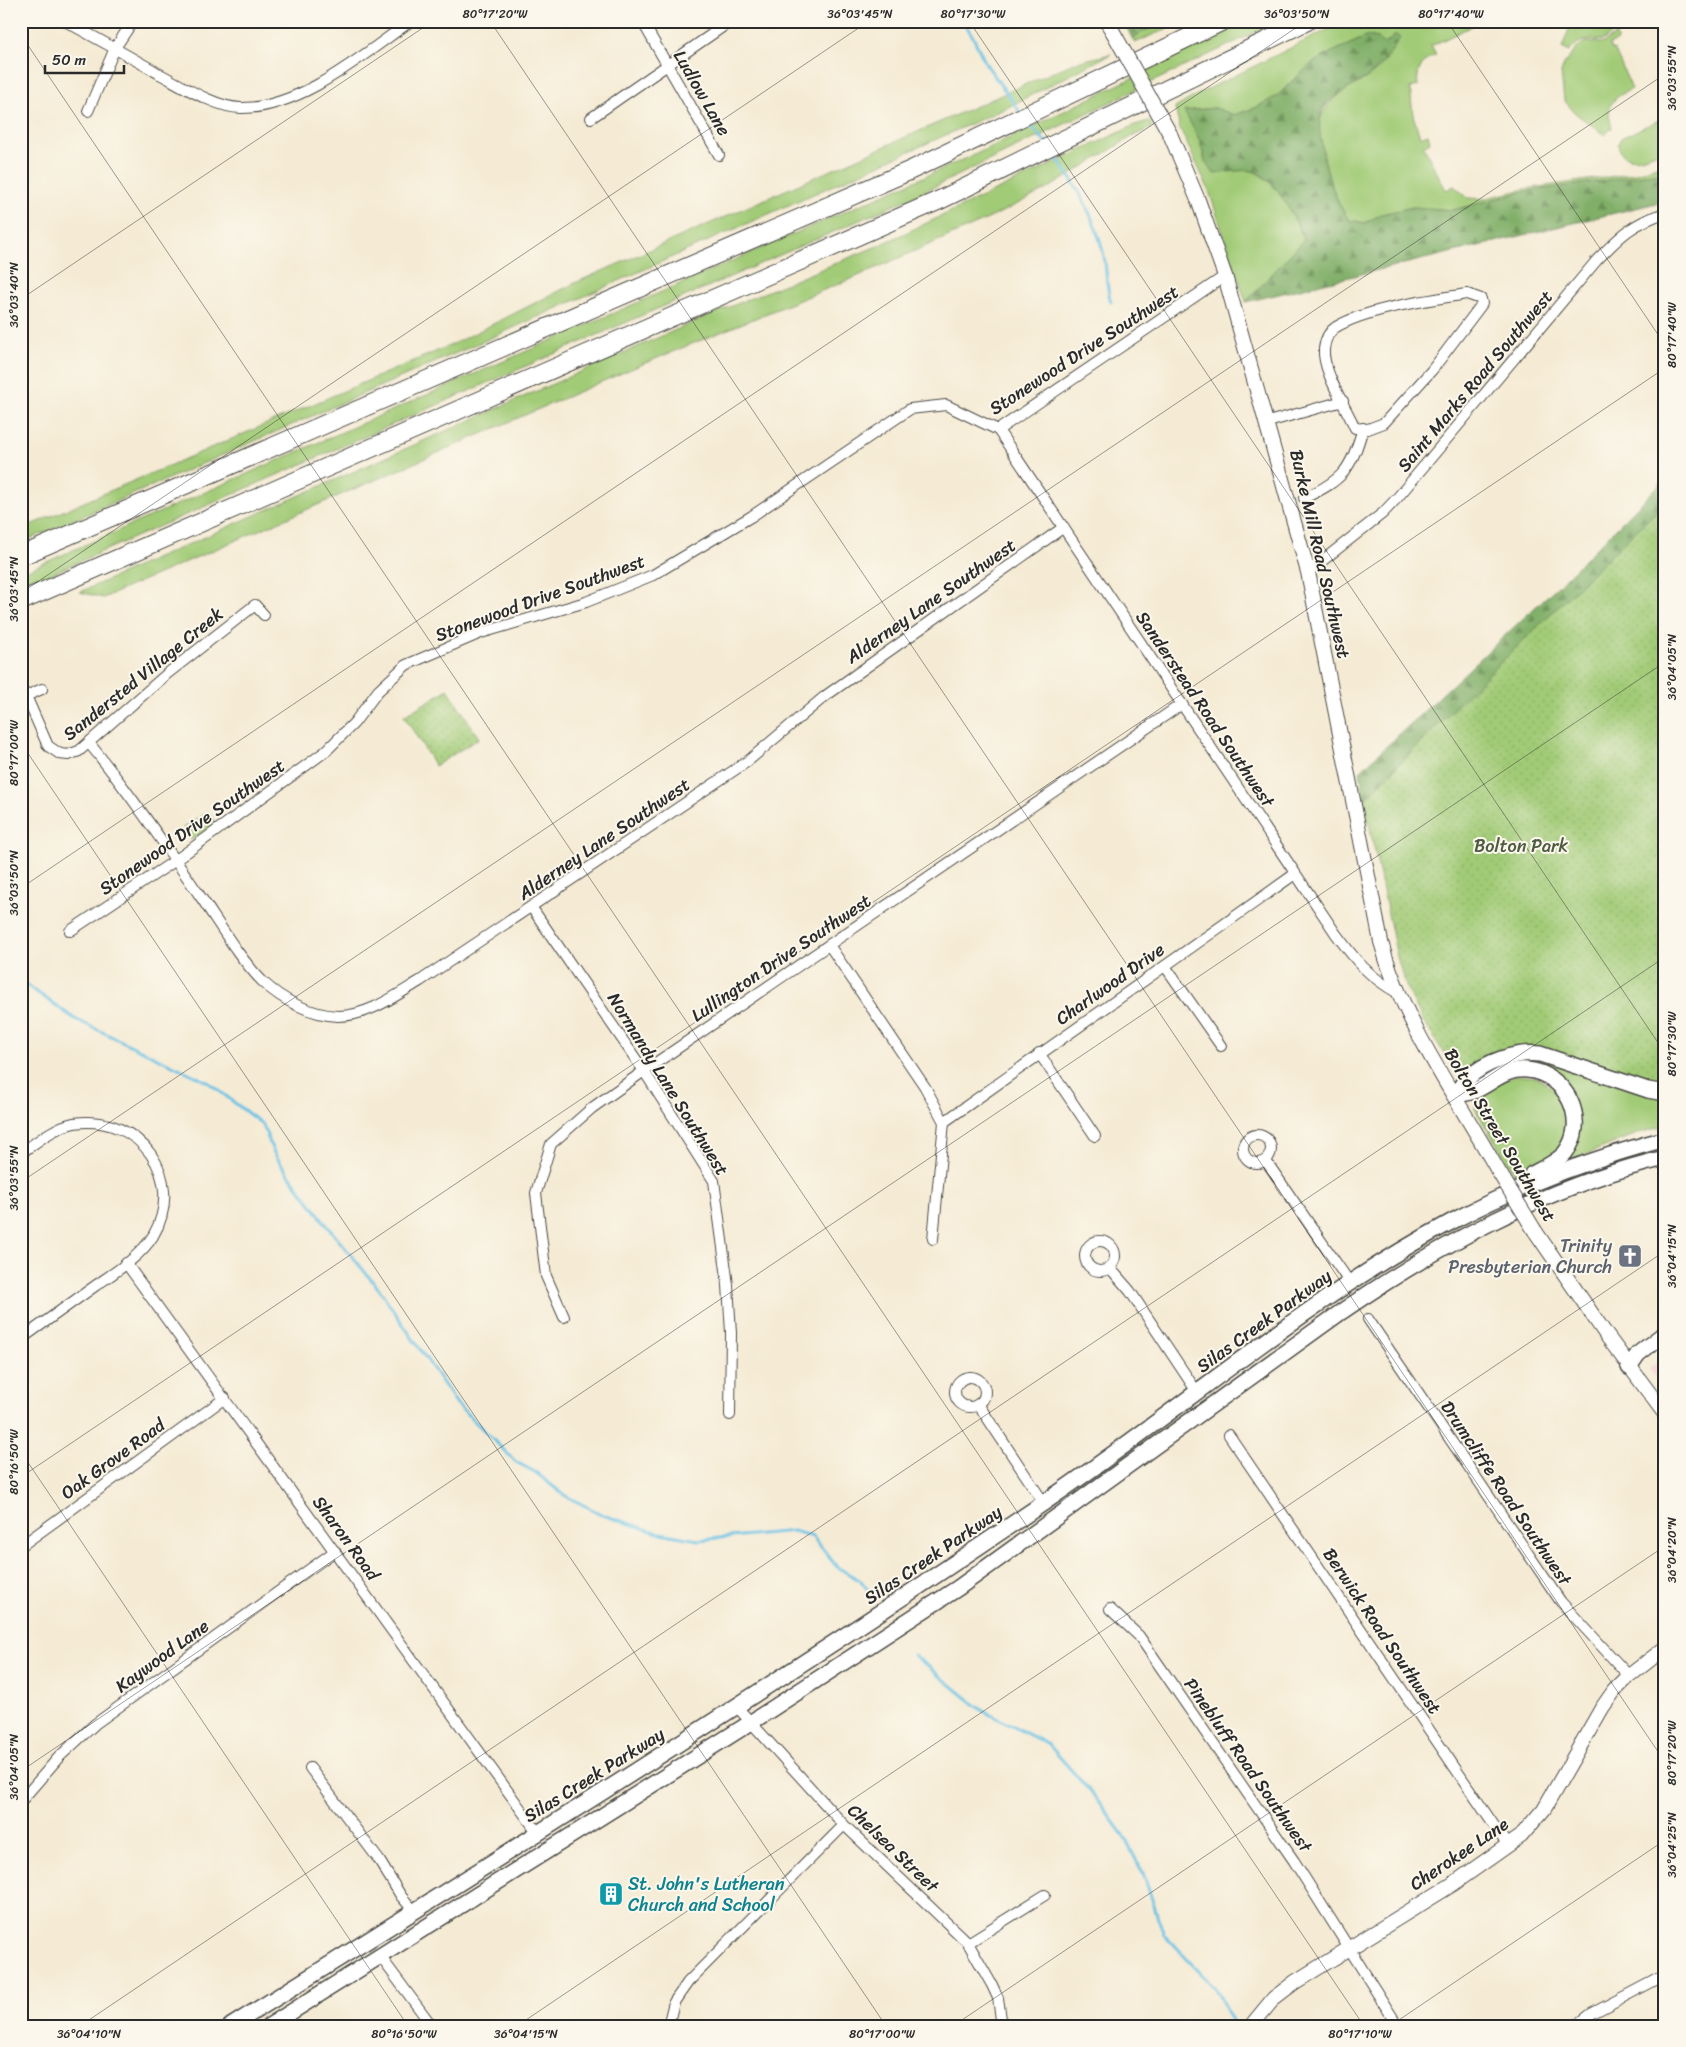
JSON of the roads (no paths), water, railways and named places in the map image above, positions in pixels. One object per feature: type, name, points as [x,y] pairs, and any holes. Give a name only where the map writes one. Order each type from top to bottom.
[{"type":"highway","points":[[21,556],[909,171],[1222,21]]},
{"type":"highway","points":[[21,601],[942,199],[1307,21]]},
{"type":"main road","points":[[1456,1095],[1467,1079],[1473,1075],[1508,1056],[1523,1053],[1540,1054],[1648,1090],[1665,1093]]},
{"type":"main road","points":[[1450,1222],[1484,1196],[1543,1169],[1559,1159],[1570,1145],[1575,1122],[1572,1104],[1563,1088],[1551,1077],[1535,1070],[1506,1072],[1474,1091],[1456,1095]]},
{"type":"main road","name":"Silas Creek Parkway","points":[[231,2026],[854,1632],[1044,1503],[1350,1283],[1450,1222],[1507,1194],[1611,1154],[1665,1139]]},
{"type":"main road","name":"Silas Creek Parkway","points":[[269,2026],[750,1723],[958,1588],[1341,1312],[1403,1271],[1459,1238],[1534,1201],[1612,1173],[1665,1158]]},
{"type":"main road","points":[[1629,1367],[1638,1354],[1665,1333]]},
{"type":"main road","points":[[1629,1367],[1643,1362],[1665,1344]]},
{"type":"street","points":[[66,21],[209,98],[231,107],[255,108],[293,98],[310,90],[410,21]]},
{"type":"street","points":[[88,111],[114,48],[133,21]]},
{"type":"street","name":"Ludlow Lane","points":[[642,21],[719,155]]},
{"type":"street","points":[[591,118],[731,21]]},
{"type":"street","name":"Burke Mill Road Southwest","points":[[1110,26],[1170,134],[1198,200],[1225,276],[1268,422],[1308,572],[1381,942],[1398,993]]},
{"type":"street","name":"Saint Marks Road Southwest","points":[[1308,572],[1383,513],[1398,497],[1597,260],[1624,232],[1636,224],[1665,213]]},
{"type":"street","name":"Stonewood Drive Southwest","points":[[70,931],[176,860],[326,751],[354,723],[378,691],[406,665],[481,633],[586,602],[653,575],[752,516],[910,409],[946,404],[998,430],[1225,276]]},
{"type":"street","points":[[1467,294],[1481,299],[1482,304],[1432,370],[1384,423],[1368,429],[1363,428],[1354,428],[1328,371],[1324,352],[1326,337],[1335,327],[1368,315],[1434,299],[1467,294]]},
{"type":"street","points":[[1268,422],[1343,401]]},
{"type":"street","points":[[1304,498],[1332,484],[1345,472],[1363,428]]},
{"type":"street","name":"Sanderstead Road Southwest","points":[[998,430],[1332,928],[1353,957],[1375,980],[1398,993]]},
{"type":"street","name":"Alderney Lane Southwest","points":[[89,743],[138,804],[222,928],[263,982],[286,1000],[304,1008],[330,1015],[351,1015],[383,1003],[532,908],[748,761],[824,697],[1064,527]]},
{"type":"street","name":"Sandersted Village Creek","points":[[42,689],[26,696],[48,746],[60,754],[68,755],[79,751],[89,743],[168,673],[254,605],[264,615]]},
{"type":"street","name":"Lullington Drive Southwest","points":[[564,1317],[546,1276],[536,1193],[551,1144],[592,1108],[644,1071],[1182,704]]},
{"type":"street","name":"Charlwood Drive","points":[[944,1122],[1295,874]]},
{"type":"street","name":"Normandy Lane Southwest","points":[[532,908],[644,1071],[714,1181],[728,1285],[731,1333],[730,1415]]},
{"type":"street","points":[[829,945],[925,1088],[944,1122],[933,1239]]},
{"type":"street","points":[[1165,966],[1221,1046]]},
{"type":"street","name":"Bolton Street Southwest","points":[[1398,993],[1426,1047],[1535,1231],[1629,1367],[1665,1414]]},
{"type":"street","points":[[1039,1054],[1095,1136]]},
{"type":"street","points":[[21,1153],[62,1127],[81,1122],[110,1125],[137,1139],[147,1148],[160,1170],[164,1184],[163,1208],[153,1236],[126,1263],[21,1339]]},
{"type":"street","points":[[1266,1161],[1350,1283]]},
{"type":"street","name":"Sharon Road","points":[[126,1263],[538,1833]]},
{"type":"street","points":[[1110,1268],[1130,1291],[1197,1392]]},
{"type":"street","name":"Drumcliffe Road Southwest","points":[[1368,1319],[1561,1602],[1629,1676]]},
{"type":"street","name":"Oak Grove Road","points":[[21,1546],[225,1398]]},
{"type":"street","points":[[978,1404],[1044,1503]]},
{"type":"street","name":"Berwick Road Southwest","points":[[1229,1435],[1508,1846]]},
{"type":"street","name":"Kaywood Lane","points":[[21,1801],[59,1757],[95,1724],[335,1551]]},
{"type":"street","name":"Pinebluff Road Southwest","points":[[1110,1609],[1139,1636],[1294,1861],[1350,1947],[1398,2026]]},
{"type":"street","name":"Cherokee Lane","points":[[1251,2026],[1274,1998],[1350,1947],[1453,1884],[1508,1846],[1532,1825],[1544,1809],[1602,1708],[1629,1676],[1665,1648]]},
{"type":"street","name":"Chelsea Street","points":[[737,1707],[844,1825],[968,1943],[992,1985],[1000,2005],[1002,2026]]},
{"type":"street","points":[[310,1768],[379,1860],[401,1896],[414,1911]]},
{"type":"street","points":[[668,2026],[674,2002],[688,1982],[844,1825]]},
{"type":"street","points":[[968,1943],[1045,1895]]},
{"type":"street","points":[[380,1956],[432,2026]]},
{"type":"street","points":[[1576,2026],[1592,2014],[1665,1975]]},
{"type":"waterway","points":[[963,21],[986,64],[1020,112]]},
{"type":"waterway","points":[[1027,121],[1046,143]]},
{"type":"waterway","points":[[1052,152],[1069,175],[1084,201],[1096,228],[1104,256],[1111,302]]},
{"type":"waterway","points":[[21,981],[75,1019],[208,1082],[263,1125],[273,1151],[281,1164],[332,1232],[379,1289],[457,1404],[516,1462],[535,1472],[564,1495],[603,1515],[655,1532],[698,1540],[794,1531],[813,1537],[837,1567],[861,1581],[870,1592]]},
{"type":"waterway","points":[[914,1655],[983,1711],[1049,1745],[1096,1798],[1123,1835],[1143,1873],[1164,1935],[1215,1988],[1235,2026]]},
{"type":"place","name":"Trinity Presbyterian Church","points":[[1630,1256]]},
{"type":"place","name":"St. John's Lutheran Church and School","points":[[611,1894]]},
{"type":"park label","name":"Bolton Park","points":[[1521,846]]}]
